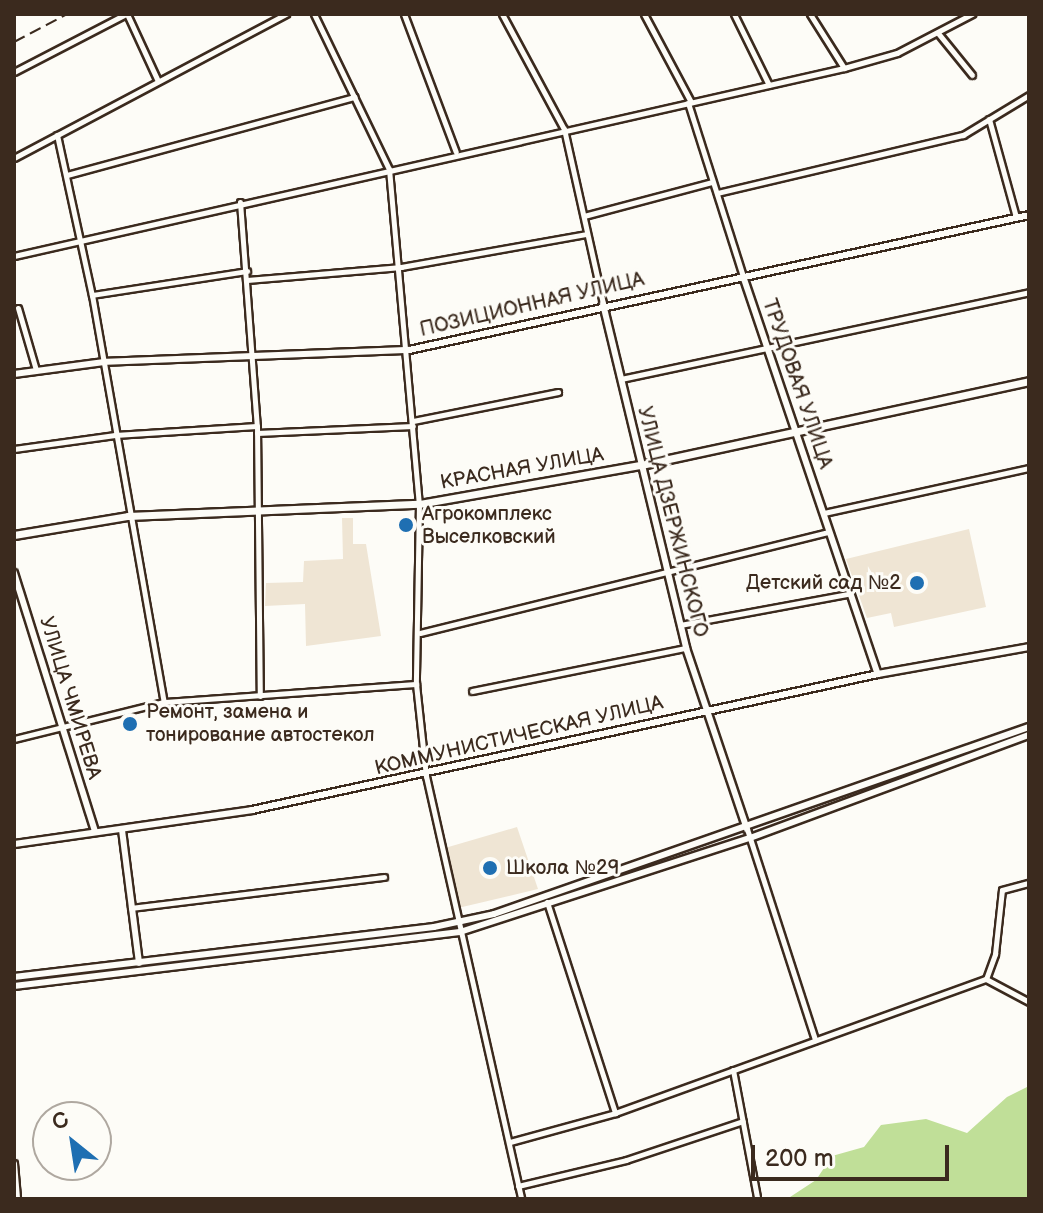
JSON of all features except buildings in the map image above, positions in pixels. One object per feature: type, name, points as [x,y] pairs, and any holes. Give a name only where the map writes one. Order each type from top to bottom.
[{"type":"main road","name":"КРАСНАЯ УЛИЦА","points":[[14,535],[128,516],[258,508],[419,504],[641,465],[1029,381]]},
{"type":"street","points":[[14,72],[126,14],[157,79]]},
{"type":"street","points":[[14,158],[157,79],[286,14]]},
{"type":"street","points":[[314,14],[389,169],[409,350],[419,504],[420,633],[416,684],[426,776],[521,1199]]},
{"type":"street","points":[[404,14],[456,152]]},
{"type":"street","name":"УЛИЦА ДЗЕРЖИНСКОГО","points":[[502,14],[564,129],[686,648],[815,1040]]},
{"type":"street","name":"ТРУДОВАЯ УЛИЦА","points":[[644,14],[690,103],[712,182],[824,513],[848,594],[878,674]]},
{"type":"street","points":[[734,14],[769,85]]},
{"type":"street","points":[[810,14],[844,68]]},
{"type":"street","points":[[14,256],[456,152],[844,68],[897,53],[972,14]]},
{"type":"street","points":[[938,33],[972,75]]},
{"type":"street","points":[[717,193],[963,135],[1029,95]]},
{"type":"street","points":[[67,175],[355,97]]},
{"type":"street","points":[[989,119],[1016,217]]},
{"type":"street","points":[[57,135],[92,295],[128,516],[164,702]]},
{"type":"street","points":[[584,216],[712,182]]},
{"type":"street","points":[[240,202],[257,429],[260,696]]},
{"type":"street","name":"ПОЗИЦИОННАЯ УЛИЦА","points":[[14,374],[104,362],[253,353],[409,350],[603,304],[1029,215]]},
{"type":"street","points":[[247,280],[401,267],[587,234]]},
{"type":"street","points":[[92,295],[247,271]]},
{"type":"street","points":[[621,379],[1029,292]]},
{"type":"street","points":[[18,308],[36,370]]},
{"type":"street","points":[[14,449],[115,435],[413,424],[558,392]]},
{"type":"street","points":[[824,513],[1029,468]]},
{"type":"street","points":[[420,633],[829,532]]},
{"type":"street","name":"УЛИЦА ЧМИРЕВА","points":[[14,573],[95,832]]},
{"type":"street","points":[[680,625],[848,594]]},
{"type":"street","name":"КОММУНИСТИЧЕСКАЯ УЛИЦА","points":[[14,844],[122,830],[426,776],[704,710],[1029,647]]},
{"type":"street","points":[[472,691],[686,648]]},
{"type":"street","points":[[14,739],[164,702],[416,684]]},
{"type":"street","points":[[14,977],[459,922],[546,897],[747,829],[1029,727]]},
{"type":"street","points":[[14,986],[460,932],[549,906],[750,838],[1029,735]]},
{"type":"street","points":[[122,830],[140,971]]},
{"type":"street","points":[[131,908],[384,877]]},
{"type":"street","points":[[986,979],[995,954],[1002,890],[1029,883]]},
{"type":"street","points":[[546,897],[615,1113]]},
{"type":"street","points":[[509,1142],[615,1113],[986,979],[1029,1002]]},
{"type":"street","points":[[733,1070],[757,1197]]},
{"type":"street","points":[[518,1186],[626,1160],[743,1121]]},
{"type":"street","points":[[14,1163],[17,1199]]},
{"type":"shaded area","points":[[342,518],[353,518],[353,544],[366,544],[381,636],[306,646],[305,604],[265,606],[266,583],[303,582],[304,561],[343,559]]},
{"type":"shaded area","name":"Детский сад №2","points":[[969,529],[986,607],[894,627],[891,613],[867,618],[846,559]]},
{"type":"shaded area","name":"Школа №29","points":[[517,827],[538,889],[458,908],[445,848]]},
{"type":"green space","points":[[1029,1079],[1029,1199],[787,1199],[816,1180],[832,1156],[864,1147],[881,1125],[926,1119],[967,1133],[1007,1097],[1027,1087]]},
{"type":"railway","points":[[14,42],[67,14]]},
{"type":"place","name":"Агрокомплекс Выселковский","points":[[406,525]]},
{"type":"place","name":"Детский сад №2","points":[[917,583]]},
{"type":"place","name":"Ремонт, замена и тонирование автостекол","points":[[130,724]]},
{"type":"place","name":"Школа №29","points":[[490,868]]}]
